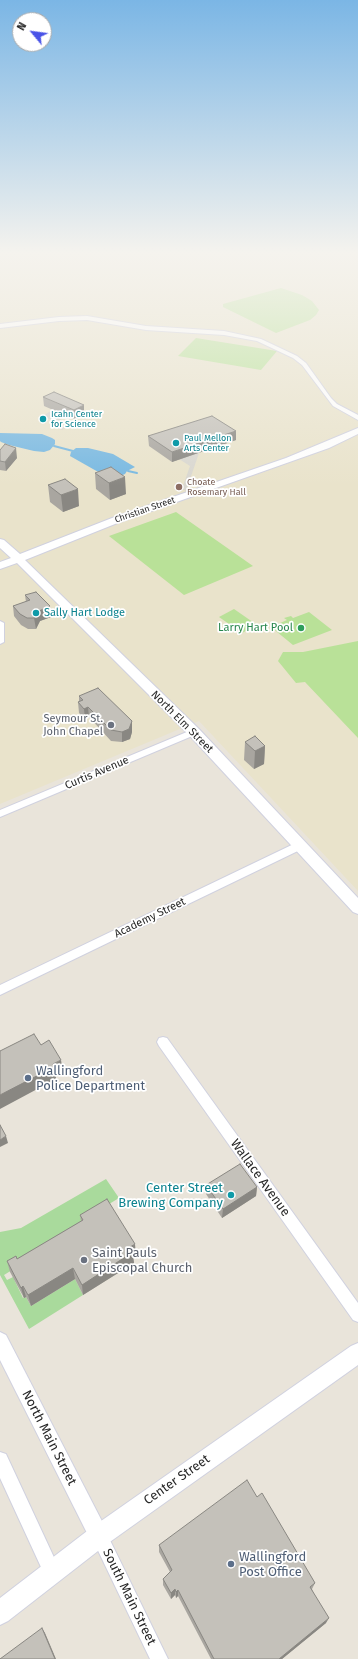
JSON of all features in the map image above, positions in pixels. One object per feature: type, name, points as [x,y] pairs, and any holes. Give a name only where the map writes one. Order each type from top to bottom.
[{"type":"main road","name":"Christian Street","points":[[0,566],[116,520],[289,460],[326,446],[358,431]]},
{"type":"main road","name":"North Elm Street","points":[[0,542],[194,732],[358,908]]},
{"type":"main road","name":"Center Street","points":[[0,1613],[98,1536],[358,1353]]},
{"type":"street","points":[[201,331],[224,333],[272,344],[304,364],[335,405],[358,418]]},
{"type":"street","points":[[0,623],[0,642]]},
{"type":"street","name":"Curtis Avenue","points":[[0,814],[194,732]]},
{"type":"street","name":"Academy Street","points":[[0,990],[300,845]]},
{"type":"street","name":"Wallace Avenue","points":[[163,1042],[358,1315]]},
{"type":"street","name":"North Main Street","points":[[0,1341],[98,1536]]},
{"type":"street","points":[[0,1460],[52,1572]]},
{"type":"street","name":"South Main Street","points":[[98,1536],[159,1659]]},
{"type":"shaded area","name":"Choate Rosemary Hall","points":[[0,331],[358,331],[358,891],[199,721],[0,804]]},
{"type":"shaded area","points":[[57,411],[74,419],[62,418],[58,423],[65,428],[62,430],[53,424],[57,419],[49,419],[45,416],[49,412]]},
{"type":"shaded area","points":[[199,453],[186,491],[182,489],[190,466],[179,459]]},
{"type":"green space","points":[[196,338],[277,351],[261,370],[178,356]]},
{"type":"green space","points":[[176,512],[253,566],[184,595],[109,536]]},
{"type":"green space","points":[[234,609],[257,625],[242,633],[219,617]]},
{"type":"green space","name":"Larry Hart Pool","points":[[309,612],[332,630],[293,645],[271,627],[287,620],[284,618],[291,616],[293,618]]},
{"type":"green space","points":[[358,641],[358,738],[305,682],[296,683],[278,661],[283,652],[303,652]]},
{"type":"green space","points":[[106,1179],[119,1198],[83,1220],[82,1227],[4,1275],[7,1280],[13,1277],[23,1298],[26,1297],[31,1306],[75,1279],[83,1295],[29,1329],[0,1275],[0,1232],[21,1228]]},
{"type":"water","points":[[0,433],[42,434],[55,440],[55,444],[50,450],[44,452],[34,451],[1,442]]},
{"type":"water","points":[[76,448],[88,448],[113,454],[135,467],[118,477],[100,473],[70,456],[71,452]]},
{"type":"building","points":[[54,392],[84,405],[74,410],[43,397]]},
{"type":"building","points":[[212,416],[236,431],[172,452],[148,436]]},
{"type":"building","points":[[5,444],[16,448],[5,462],[0,461],[0,450]]},
{"type":"building","points":[[111,467],[125,477],[109,483],[95,473]]},
{"type":"building","points":[[65,479],[78,489],[61,495],[48,485]]},
{"type":"building","points":[[36,592],[50,606],[39,611],[34,618],[27,618],[20,614],[13,606],[30,600],[25,595]]},
{"type":"building","points":[[98,688],[132,721],[129,729],[122,732],[111,730],[88,707],[84,709],[78,702],[83,700],[79,696]]},
{"type":"building","points":[[255,736],[265,746],[255,751],[245,742]]},
{"type":"building","name":"Wallingford Police Department","points":[[34,1034],[41,1045],[49,1040],[61,1060],[53,1064],[54,1067],[0,1095],[0,1051]]},
{"type":"building","points":[[0,1125],[6,1136],[0,1140]]},
{"type":"building","name":"Center Street Brewing Company","points":[[240,1164],[257,1187],[223,1209],[206,1185]]},
{"type":"building","name":"Saint Pauls Episcopal Church","points":[[107,1199],[135,1244],[130,1247],[133,1252],[82,1285],[73,1268],[28,1295],[23,1286],[21,1288],[7,1261],[16,1256],[17,1259],[83,1220],[80,1215]]},
{"type":"building","name":"Wallingford Post Office","points":[[247,1480],[257,1497],[262,1493],[315,1583],[310,1587],[329,1618],[279,1659],[214,1659],[178,1590],[176,1592],[175,1589],[171,1593],[163,1579],[172,1570],[159,1545]]},
{"type":"building","points":[[42,1628],[55,1659],[0,1659]]},
{"type":"waterway","points":[[54,446],[73,451]]},
{"type":"waterway","points":[[128,471],[137,473]]},
{"type":"place","name":"Icahn Center for Science","points":[[43,419]]},
{"type":"place","name":"Paul Mellon Arts Center","points":[[176,443]]},
{"type":"place","name":"Choate Rosemary Hall","points":[[179,487]]},
{"type":"place","name":"Sally Hart Lodge","points":[[36,613]]},
{"type":"place","name":"Larry Hart Pool","points":[[301,628]]},
{"type":"place","name":"Seymour St. John Chapel","points":[[111,725]]},
{"type":"place","name":"Wallingford Police Department","points":[[28,1078]]},
{"type":"place","name":"Center Street Brewing Company","points":[[231,1195]]},
{"type":"place","name":"Saint Pauls Episcopal Church","points":[[84,1260]]},
{"type":"place","name":"Wallingford Post Office","points":[[231,1564]]}]
